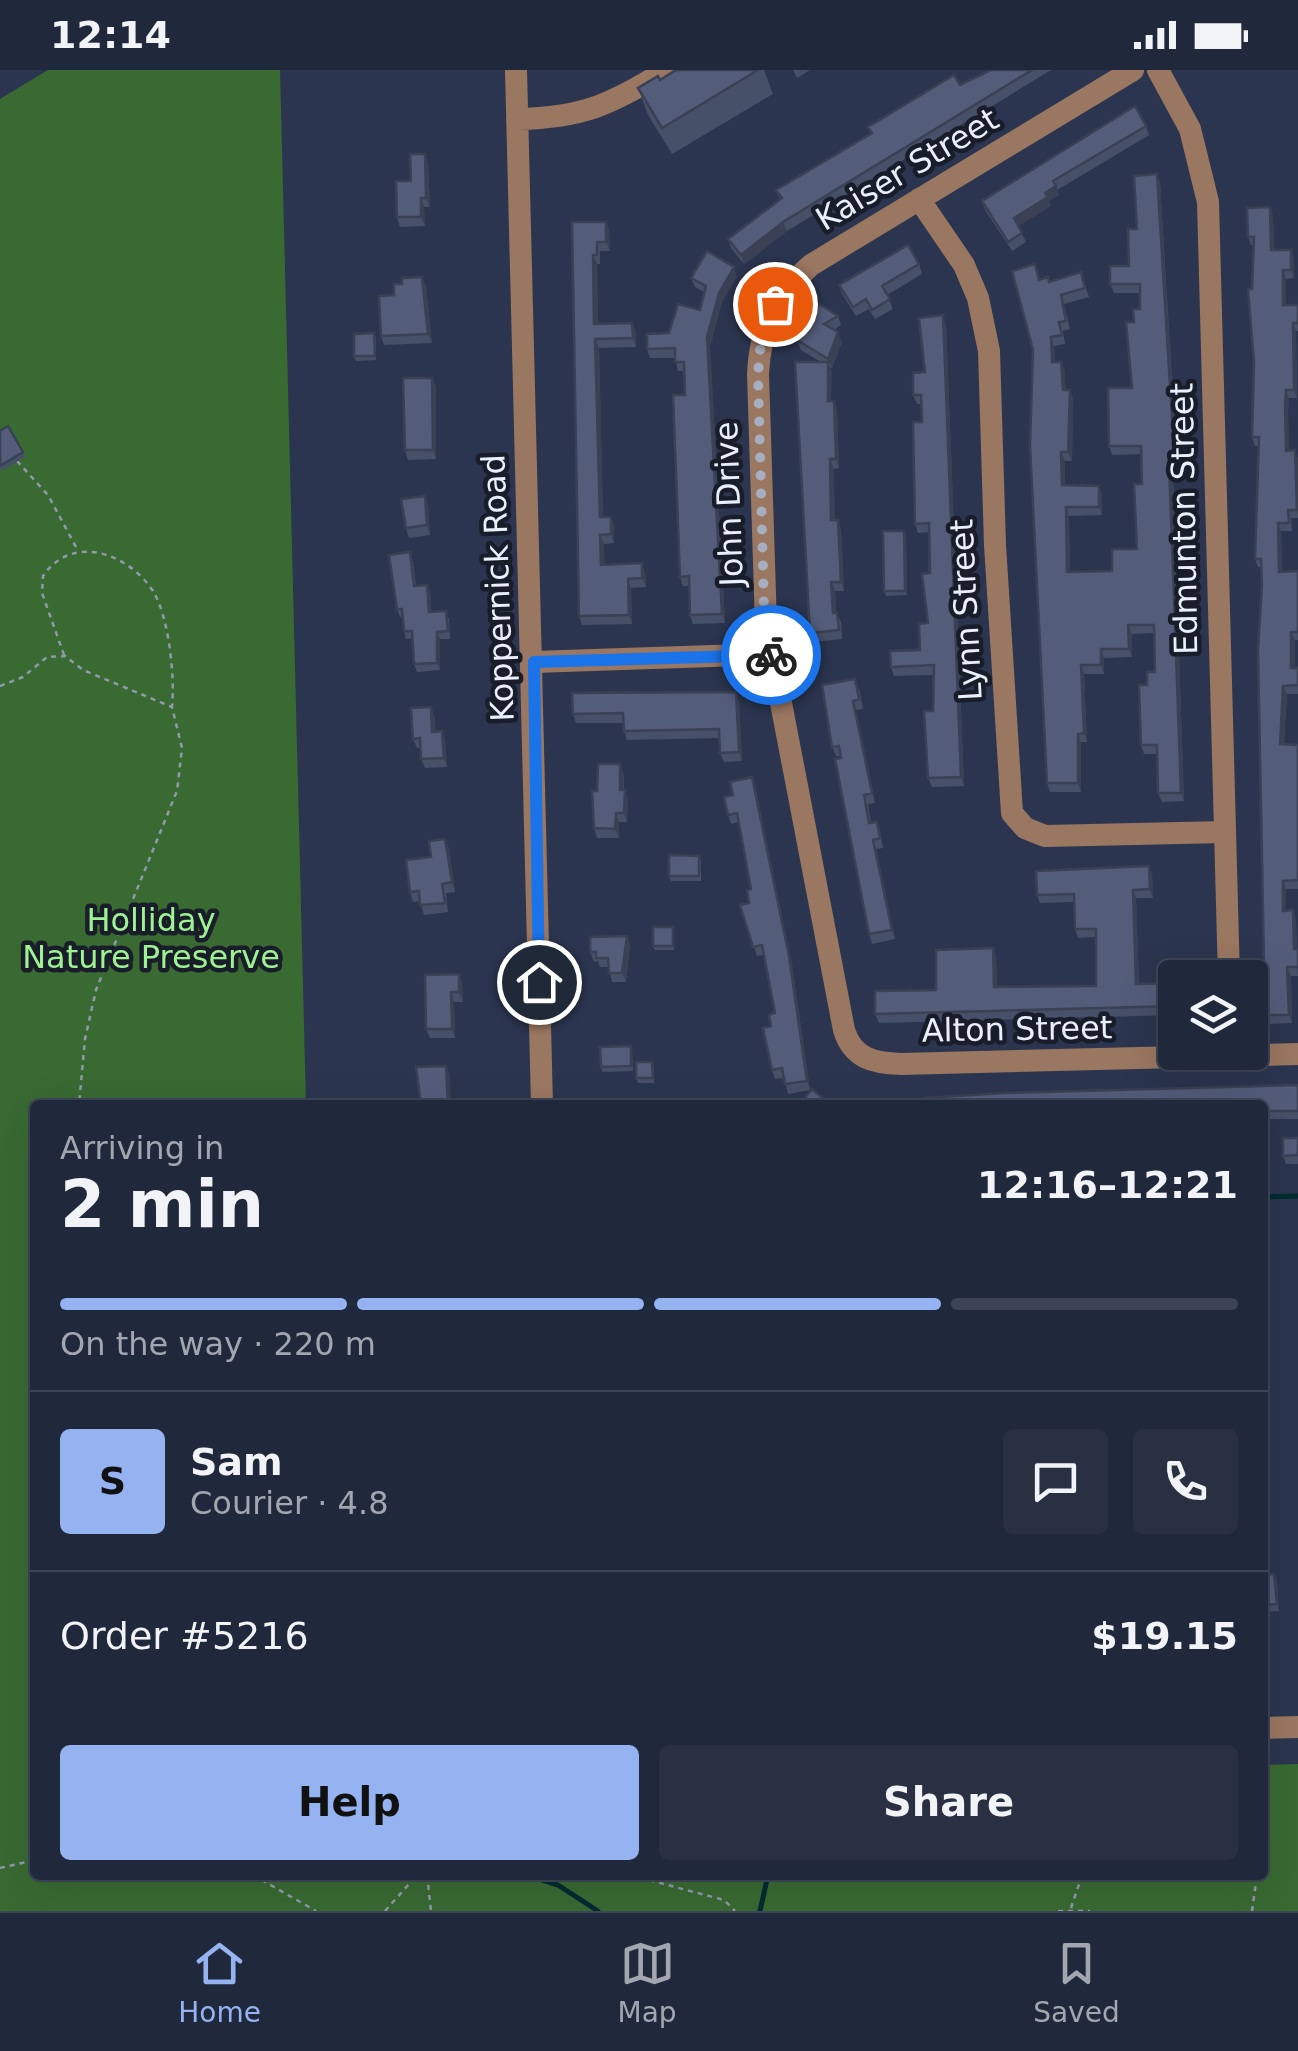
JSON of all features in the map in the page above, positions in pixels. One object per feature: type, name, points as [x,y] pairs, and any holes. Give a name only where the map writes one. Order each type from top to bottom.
[{"type":"street","name":"Koppernick Road","points":[[516,70],[534,662],[542,1100]]},
{"type":"street","points":[[517,119],[558,118],[602,108],[667,70]]},
{"type":"street","name":"Kaiser Street","points":[[818,261],[1133,70]]},
{"type":"street","name":"Edmunton Street","points":[[1158,70],[1190,129],[1208,202],[1229,960]]},
{"type":"street","name":"Lynn Street","points":[[920,199],[964,265],[984,320],[989,350],[1000,640],[1012,813],[1025,828],[1046,836],[1226,832]]},
{"type":"street","name":"John Drive","points":[[818,261],[792,282],[775,304],[758,355],[764,608],[844,1030],[859,1055]]},
{"type":"street","points":[[534,662],[771,654]]},
{"type":"street","name":"Alton Street","points":[[1268,1054],[1298,1054]]},
{"type":"street","name":"Alton Street","points":[[859,1055],[877,1063],[901,1064],[1158,1056]]},
{"type":"street","points":[[1268,1728],[1298,1726]]},
{"type":"path","points":[[17,461],[48,495],[76,549]]},
{"type":"path","points":[[65,656],[42,593],[43,576],[65,552],[76,549],[115,561],[155,594],[169,643],[172,707],[182,748],[177,791],[96,990],[85,1039],[79,1100]]},
{"type":"path","points":[[0,686],[23,677],[47,657],[65,656],[97,676],[172,707]]},
{"type":"path","points":[[0,1868],[30,1861]]},
{"type":"path","points":[[262,1880],[316,1911]]},
{"type":"path","points":[[385,1911],[413,1880]]},
{"type":"path","points":[[428,1880],[431,1911]]},
{"type":"path","points":[[649,1880],[724,1900],[736,1911]]},
{"type":"path","points":[[1071,1908],[1080,1880]]},
{"type":"path","points":[[1252,1911],[1255,1880]]},
{"type":"path","points":[[1058,1911],[1090,1911]]},
{"type":"green space","name":"Holliday Nature Preserve","points":[[48,70],[280,70],[306,1100],[30,1100],[30,1880],[1268,1880],[1268,1765],[1298,1764],[1298,1911],[0,1911],[0,99]]},
{"type":"building","points":[[676,70],[758,70],[662,128],[638,88]]},
{"type":"building","points":[[991,70],[1032,70],[783,222],[741,255],[728,239],[782,198],[776,190],[872,133],[868,127],[954,75],[960,85]]},
{"type":"building","points":[[1135,106],[1146,126],[1053,181],[1056,186],[1045,193],[1048,197],[1014,218],[1022,233],[1008,242],[982,201]]},
{"type":"building","points":[[410,154],[425,154],[426,198],[421,198],[421,217],[397,217],[396,181],[411,181]]},
{"type":"building","points":[[1157,174],[1173,434],[1174,463],[1169,463],[1181,793],[1158,793],[1157,745],[1141,745],[1139,685],[1147,685],[1147,672],[1155,672],[1154,625],[1128,625],[1129,649],[1101,649],[1101,665],[1081,665],[1084,733],[1078,734],[1078,783],[1047,783],[1030,445],[1033,350],[1012,271],[1035,264],[1039,280],[1048,277],[1049,282],[1081,272],[1085,288],[1061,295],[1066,321],[1059,322],[1062,335],[1051,337],[1052,362],[1061,362],[1063,390],[1070,390],[1068,452],[1061,452],[1062,485],[1099,486],[1099,507],[1066,507],[1067,572],[1112,571],[1112,549],[1137,549],[1134,484],[1142,484],[1141,446],[1109,446],[1108,388],[1132,388],[1126,322],[1134,322],[1133,309],[1140,309],[1140,284],[1110,284],[1110,266],[1129,266],[1128,229],[1137,229],[1134,176]]},
{"type":"building","points":[[1270,207],[1271,250],[1291,250],[1291,270],[1283,270],[1283,305],[1298,305],[1298,323],[1293,323],[1294,390],[1286,390],[1285,403],[1286,451],[1295,450],[1297,510],[1288,510],[1289,523],[1278,523],[1279,572],[1298,571],[1298,632],[1291,632],[1291,668],[1298,668],[1298,685],[1283,686],[1280,744],[1298,745],[1298,880],[1283,881],[1283,911],[1293,910],[1294,949],[1298,949],[1298,967],[1287,967],[1289,1015],[1268,1015],[1268,960],[1264,960],[1258,651],[1262,585],[1261,559],[1255,559],[1259,437],[1252,437],[1254,363],[1248,289],[1252,289],[1254,237],[1248,237],[1247,208]]},
{"type":"building","points":[[572,222],[606,222],[606,242],[597,242],[597,255],[593,255],[594,324],[632,323],[633,338],[595,339],[600,517],[611,517],[611,534],[600,535],[601,565],[642,563],[642,578],[628,579],[629,615],[579,616]]},
{"type":"building","points":[[908,245],[919,264],[882,286],[890,299],[872,310],[866,299],[853,307],[839,285]]},
{"type":"building","points":[[707,251],[734,267],[719,293],[707,337],[722,614],[690,615],[689,576],[680,577],[673,395],[685,395],[684,362],[675,362],[675,348],[647,349],[647,334],[669,333],[678,304],[700,310],[706,286],[691,278]]},
{"type":"building","points":[[422,277],[428,334],[381,336],[379,296],[394,295],[394,284],[402,284],[402,278]]},
{"type":"building","points":[[819,304],[838,316],[824,324],[838,332],[828,359],[797,340]]},
{"type":"building","points":[[943,315],[961,777],[928,778],[924,711],[933,711],[934,665],[891,667],[890,651],[920,650],[919,624],[928,623],[922,574],[930,573],[929,523],[915,524],[913,422],[922,422],[921,395],[913,395],[913,373],[925,372],[919,318]]},
{"type":"building","points":[[374,333],[375,356],[354,356],[354,334]]},
{"type":"building","points":[[795,362],[828,362],[828,401],[834,401],[836,459],[830,459],[831,520],[838,520],[841,582],[831,582],[833,613],[837,613],[839,630],[810,633]]},
{"type":"building","points":[[403,378],[432,378],[433,450],[405,450]]},
{"type":"building","points":[[8,426],[23,452],[0,466],[0,431]]},
{"type":"building","points":[[425,496],[427,525],[406,528],[401,499]]},
{"type":"building","points":[[883,531],[904,531],[905,591],[884,591]]},
{"type":"building","points":[[410,552],[414,586],[427,585],[429,612],[446,611],[448,631],[437,632],[437,663],[414,664],[412,631],[404,631],[402,609],[397,609],[389,555]]},
{"type":"building","points":[[855,679],[859,699],[853,701],[872,793],[864,795],[869,823],[877,822],[880,838],[873,840],[892,930],[869,934],[835,759],[841,758],[839,746],[832,747],[822,685]]},
{"type":"building","points":[[736,692],[739,752],[720,753],[719,729],[624,731],[623,713],[573,714],[572,693]]},
{"type":"building","points":[[431,707],[432,732],[442,731],[444,758],[421,759],[420,738],[413,739],[411,708]]},
{"type":"building","points":[[598,764],[620,764],[624,813],[616,813],[615,829],[594,828],[592,791],[597,791]]},
{"type":"building","points":[[752,777],[789,956],[807,1081],[785,1084],[782,1068],[772,1070],[763,1028],[771,1026],[769,1015],[775,1013],[762,945],[753,947],[740,905],[749,903],[747,890],[751,889],[737,813],[728,815],[724,797],[733,795],[730,782]]},
{"type":"building","points":[[445,839],[452,882],[442,884],[445,903],[420,905],[419,891],[410,892],[406,860],[431,857],[429,841]]},
{"type":"building","points":[[669,855],[699,856],[699,876],[669,876]]},
{"type":"building","points":[[1149,866],[1150,889],[1133,890],[1136,984],[1158,983],[1158,1006],[875,1014],[875,991],[936,990],[936,950],[993,948],[994,987],[1096,986],[1096,929],[1075,929],[1074,894],[1037,895],[1036,871]]},
{"type":"building","points":[[653,927],[673,927],[673,946],[653,946]]},
{"type":"building","points":[[627,936],[622,973],[609,973],[608,958],[596,958],[596,952],[590,952],[590,937]]},
{"type":"building","points":[[459,974],[459,992],[451,992],[452,1029],[426,1029],[425,975]]},
{"type":"building","points":[[631,1046],[631,1066],[601,1067],[600,1047]]},
{"type":"building","points":[[636,1062],[652,1062],[653,1078],[636,1078]]},
{"type":"building","points":[[446,1066],[448,1100],[420,1100],[416,1067]]},
{"type":"building","points":[[1298,1085],[1298,1111],[1268,1111],[1268,1100],[924,1100],[1005,1093]]},
{"type":"building","points":[[812,1089],[825,1100],[803,1100]]},
{"type":"building","points":[[1283,1138],[1298,1138],[1298,1155],[1283,1156]]},
{"type":"building","points":[[1268,1574],[1274,1574],[1277,1604],[1268,1605]]},
{"type":"waterway","points":[[1268,1197],[1298,1196]]},
{"type":"waterway","points":[[542,1880],[558,1885],[598,1911]]},
{"type":"waterway","points":[[760,1911],[767,1880]]},
{"type":"way so far","points":[[771,655],[764,608],[758,355],[775,304]]},
{"type":"route","points":[[539,982],[534,662],[771,655]]}]
